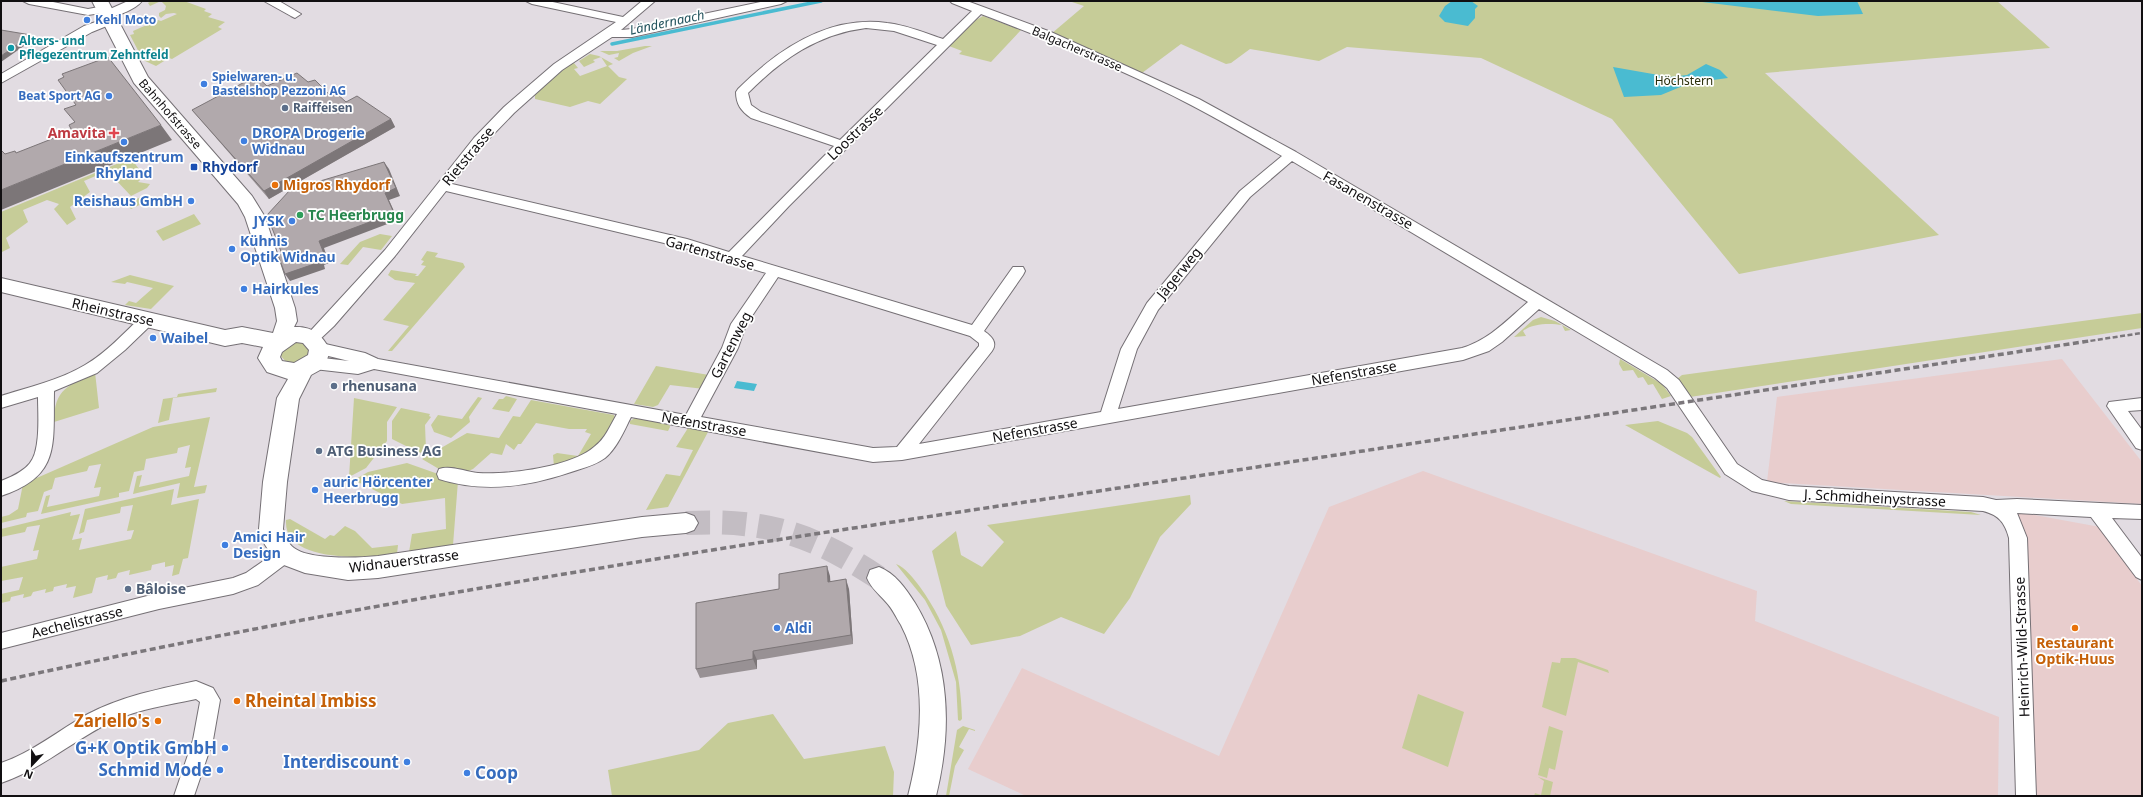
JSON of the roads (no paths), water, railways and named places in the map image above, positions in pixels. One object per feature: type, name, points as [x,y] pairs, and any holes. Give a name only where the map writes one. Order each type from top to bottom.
[{"type":"main road","name":"Bahnhofstrasse","points":[[105,11],[140,79],[245,200],[255,217],[285,308],[295,348]]},
{"type":"main road","name":"Rheinstrasse","points":[[1,285],[225,338],[233,344],[295,348]]},
{"type":"main road","points":[[285,555],[278,547],[271,529],[275,482],[288,398],[281,387],[295,348]]},
{"type":"main road","name":"Widnauerstrasse","points":[[285,555],[305,563],[348,569],[378,567],[642,527],[686,523]]},
{"type":"main road","points":[[879,578],[897,598],[912,622],[931,680],[933,731],[922,796]]},
{"type":"street","points":[[29,1],[88,12],[122,9],[136,1]]},
{"type":"street","points":[[270,1],[295,14]]},
{"type":"street","points":[[532,1],[626,21]]},
{"type":"street","name":"Rietstrasse","points":[[295,348],[329,322],[390,253],[478,141],[509,110],[558,67],[609,34],[649,1]]},
{"type":"street","points":[[609,34],[632,33],[781,1]]},
{"type":"street","name":"Balgacherstrasse","points":[[956,1],[1114,64],[1195,102]]},
{"type":"street","name":"Loostrasse","points":[[732,258],[979,10]]},
{"type":"street","points":[[1,79],[88,29],[105,11]]},
{"type":"street","points":[[843,145],[756,115],[747,110],[742,103],[742,92],[778,59],[796,46],[823,34],[847,28],[868,25],[888,26],[946,44]]},
{"type":"street","name":"Fasanenstrasse","points":[[1195,102],[1291,155],[1538,301]]},
{"type":"street","name":"Jägerweg","points":[[1107,417],[1130,349],[1152,307],[1245,194],[1291,155]]},
{"type":"street","name":"Gartenstrasse","points":[[442,186],[687,244],[774,272],[975,332]]},
{"type":"street","points":[[902,453],[987,347],[986,340],[975,332],[1018,271]]},
{"type":"street","name":"Gartenweg","points":[[692,421],[730,348],[739,324],[774,272]]},
{"type":"street","name":"J. Schmidheinystrasse","points":[[1538,301],[1661,374],[1673,384],[1731,469],[1758,486],[1789,493],[1983,504],[1996,507],[2017,506],[2142,512]]},
{"type":"street","name":"Nefenstrasse","points":[[295,348],[358,368],[375,364],[873,455],[902,453],[1463,354],[1484,347],[1497,338],[1538,301]]},
{"type":"street","points":[[1,402],[46,388],[91,369],[120,346],[147,320]]},
{"type":"street","points":[[1,489],[21,479],[36,468],[43,456],[46,388]]},
{"type":"street","points":[[2142,404],[2115,406],[2142,443]]},
{"type":"street","points":[[445,474],[478,480],[503,481],[531,478],[578,463],[598,454],[606,445],[627,410]]},
{"type":"street","name":"Heinrich-Wild-Strasse","points":[[1996,507],[2012,519],[2018,538],[2026,796]]},
{"type":"street","points":[[2097,510],[2142,572]]},
{"type":"street","name":"Aechelistrasse","points":[[1,641],[159,601],[233,586],[252,579],[285,555]]},
{"type":"street","points":[[1,773],[15,769],[35,759],[94,720],[115,710],[196,690],[206,694],[210,700],[203,740],[184,796]]},
{"type":"water","points":[[1452,1],[1471,1],[1478,6],[1475,9],[1475,18],[1468,26],[1445,22],[1439,16],[1445,6]]},
{"type":"water","points":[[1694,1],[1857,1],[1863,14],[1818,16]]},
{"type":"water","points":[[1706,64],[1720,70],[1728,78],[1690,83],[1661,95],[1624,97],[1613,67],[1670,77],[1687,75]]},
{"type":"water","points":[[737,381],[757,384],[754,391],[734,388]]},
{"type":"waterway","name":"Ländernaach","points":[[612,44],[821,1]]},
{"type":"tunnel","points":[[686,523],[715,522],[741,524],[788,532],[832,550],[879,578]]},
{"type":"railway","points":[[2083,342],[2142,333]]},
{"type":"railway","points":[[1,681],[264,627],[661,558],[2089,341]]},
{"type":"place","name":"Kehl Moto","points":[[87,20]]},
{"type":"place","name":"Alters- und Pflegezentrum Zehntfeld","points":[[11,48]]},
{"type":"place","name":"Spielwaren- u. Bastelshop Pezzoni AG","points":[[204,84]]},
{"type":"place","name":"Beat Sport AG","points":[[109,96]]},
{"type":"place","name":"Raiffeisen","points":[[285,108]]},
{"type":"place","name":"Amavita","points":[[114,133]]},
{"type":"place","name":"DROPA Drogerie Widnau","points":[[244,141]]},
{"type":"place","name":"Einkaufszentrum Rhyland","points":[[124,142]]},
{"type":"place","name":"Rhydorf","points":[[194,167]]},
{"type":"place","name":"Migros Rhydorf","points":[[275,185]]},
{"type":"place","name":"Reishaus GmbH","points":[[191,201]]},
{"type":"place","name":"TC Heerbrugg","points":[[300,215]]},
{"type":"place","name":"JYSK","points":[[292,221]]},
{"type":"place","name":"Kühnis Optik Widnau","points":[[232,249]]},
{"type":"place","name":"Hairkules","points":[[244,289]]},
{"type":"place","name":"Waibel","points":[[153,338]]},
{"type":"place","name":"rhenusana","points":[[334,386]]},
{"type":"place","name":"ATG Business AG","points":[[319,451]]},
{"type":"place","name":"auric Hörcenter Heerbrugg","points":[[315,490]]},
{"type":"place","name":"Amici Hair Design","points":[[225,545]]},
{"type":"place","name":"Bâloise","points":[[128,589]]},
{"type":"place","name":"Aldi","points":[[777,628]]},
{"type":"place","name":"Restaurant Optik-Huus","points":[[2075,628]]},
{"type":"place","name":"Rheintal Imbiss","points":[[237,701]]},
{"type":"place","name":"Zariello's","points":[[158,721]]},
{"type":"place","name":"G+K Optik GmbH","points":[[225,748]]},
{"type":"place","name":"Interdiscount","points":[[407,762]]},
{"type":"place","name":"Schmid Mode","points":[[220,770]]},
{"type":"place","name":"Coop","points":[[467,773]]},
{"type":"park label","name":"Höchstern","points":[[1684,81]]}]
